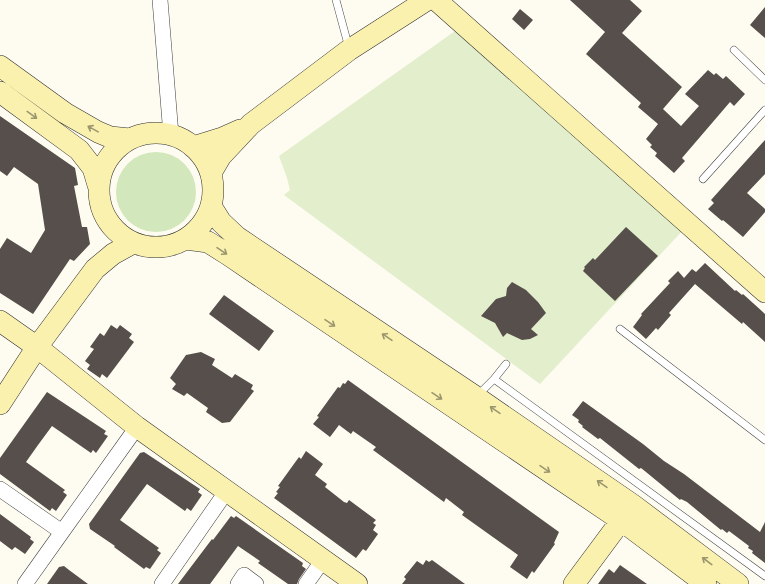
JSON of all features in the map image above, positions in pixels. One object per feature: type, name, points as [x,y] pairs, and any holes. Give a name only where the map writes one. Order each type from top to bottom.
[{"type":"main road","points":[[211,173],[221,156],[251,124],[349,50],[427,0]]},
{"type":"main road","points":[[436,0],[765,292]]},
{"type":"main road","points":[[0,66],[66,113],[98,132],[110,137],[130,139]]},
{"type":"main road","points":[[0,92],[79,150],[93,168],[98,185],[99,200],[103,214],[111,226],[121,236],[133,243],[160,247],[186,239],[205,219],[211,206],[213,190],[211,173],[204,159],[193,147],[171,135],[150,133],[130,139],[118,147],[108,158],[101,171],[98,185]]},
{"type":"main road","points":[[193,147],[222,138],[251,124]]},
{"type":"main road","points":[[211,206],[221,222],[237,237],[476,397],[627,513],[706,584]]},
{"type":"main road","points":[[0,404],[37,347],[95,269],[111,226]]},
{"type":"main road","points":[[186,239],[198,240],[216,246],[738,584]]},
{"type":"main road","points":[[95,269],[113,254],[133,243]]},
{"type":"main road","points":[[0,321],[37,347],[137,427],[226,492],[357,584]]},
{"type":"main road","points":[[574,584],[627,513]]},
{"type":"street","points":[[160,0],[171,135]]},
{"type":"street","points":[[25,584],[137,427]]},
{"type":"street","points":[[0,489],[62,532]]},
{"type":"street","points":[[162,584],[226,492]]},
{"type":"street","points":[[306,584],[323,560]]},
{"type":"street","points":[[238,584],[244,575],[256,584]]},
{"type":"lane","points":[[336,0],[349,50]]},
{"type":"lane","points":[[734,50],[765,80]]},
{"type":"lane","points":[[703,179],[765,110]]},
{"type":"lane","points":[[620,329],[765,440]]},
{"type":"lane","points":[[476,397],[494,379],[506,364]]},
{"type":"lane","points":[[494,379],[765,576]]},
{"type":"green space","points":[[455,31],[684,229],[540,384],[284,195],[290,190],[279,156]]},
{"type":"green space","points":[[156,152],[171,155],[184,164],[193,177],[196,192],[193,207],[184,220],[171,229],[156,232],[141,229],[128,220],[119,207],[116,192],[119,177],[128,164],[141,155]]},
{"type":"building","points":[[570,0],[630,0],[642,11],[622,33],[682,87],[663,109],[681,126],[699,106],[685,94],[708,70],[714,75],[716,73],[723,79],[726,76],[745,94],[734,106],[730,102],[682,158],[685,161],[674,173],[655,156],[657,153],[650,147],[652,145],[646,139],[658,124],[638,107],[641,103],[586,54],[605,32]]},
{"type":"building","points":[[765,7],[765,38],[750,25]]},
{"type":"building","points":[[520,9],[533,20],[524,30],[512,19]]},
{"type":"building","points":[[0,116],[75,168],[78,185],[74,186],[82,227],[87,227],[90,244],[74,261],[70,259],[33,314],[0,293],[0,249],[7,238],[31,253],[45,230],[38,184],[14,167],[7,176],[0,171]]},
{"type":"building","points":[[765,140],[765,174],[747,193],[765,209],[765,212],[743,237],[708,209],[714,203],[711,200]]},
{"type":"building","points":[[626,227],[658,256],[615,301],[583,271],[585,268],[584,267],[593,258],[595,260]]},
{"type":"building","points":[[705,263],[735,291],[736,290],[742,295],[743,294],[765,314],[765,342],[743,322],[742,324],[695,284],[669,313],[671,315],[658,330],[656,328],[646,339],[633,327],[642,315],[641,314],[670,283],[668,281],[678,271],[684,278],[692,269],[696,272]]},
{"type":"building","points":[[512,282],[526,290],[546,313],[531,329],[538,335],[530,339],[522,340],[507,333],[503,337],[495,323],[481,316],[496,299],[506,296],[507,288]]},
{"type":"building","points":[[224,295],[274,331],[259,351],[209,314]]},
{"type":"building","points":[[111,325],[117,329],[120,325],[132,334],[129,338],[134,342],[107,378],[102,374],[100,378],[87,369],[90,365],[85,361],[94,349],[90,347],[100,333],[104,336]]},
{"type":"building","points":[[201,352],[215,359],[212,365],[232,378],[235,374],[253,385],[251,389],[254,391],[230,422],[222,423],[206,412],[208,408],[187,393],[184,396],[172,389],[176,384],[170,378],[186,355]]},
{"type":"building","points":[[348,380],[559,532],[554,543],[555,544],[534,573],[532,571],[527,579],[510,567],[518,555],[462,515],[464,512],[446,498],[444,502],[373,450],[376,447],[353,431],[351,434],[339,425],[330,437],[313,424],[338,387],[340,388],[343,383],[345,384]]},
{"type":"building","points":[[47,392],[106,431],[104,434],[108,436],[96,453],[93,450],[91,453],[52,426],[26,462],[65,490],[63,492],[67,495],[56,511],[52,508],[50,511],[0,474],[0,458]]},
{"type":"building","points":[[583,401],[684,474],[760,532],[765,522],[765,563],[752,553],[753,551],[748,548],[749,546],[729,531],[727,533],[722,529],[721,530],[687,502],[681,499],[680,500],[641,468],[639,469],[600,438],[598,439],[582,427],[583,426],[578,422],[579,420],[572,415]]},
{"type":"building","points":[[306,451],[323,464],[315,475],[327,484],[325,487],[344,502],[347,503],[349,500],[376,520],[373,523],[376,525],[373,530],[378,534],[366,551],[363,549],[356,558],[274,498],[280,487],[278,486],[299,457],[301,459]]},
{"type":"building","points":[[144,452],[200,489],[198,492],[202,495],[191,511],[187,508],[185,511],[147,484],[120,520],[159,548],[157,550],[161,553],[150,569],[146,567],[144,569],[114,547],[115,546],[90,529],[89,524],[140,453]]},
{"type":"building","points":[[0,514],[31,537],[30,539],[34,542],[25,554],[15,547],[12,550],[0,541]]},
{"type":"building","points":[[231,516],[234,518],[236,516],[303,563],[302,566],[306,569],[297,584],[288,584],[258,563],[260,561],[238,546],[210,584],[178,584]]},
{"type":"building","points":[[426,560],[429,562],[432,560],[465,584],[402,584],[406,579],[404,577],[417,561],[423,565]]},
{"type":"building","points":[[620,565],[647,584],[598,584],[609,569],[614,573]]},
{"type":"building","points":[[64,566],[88,584],[47,584],[59,567]]}]
